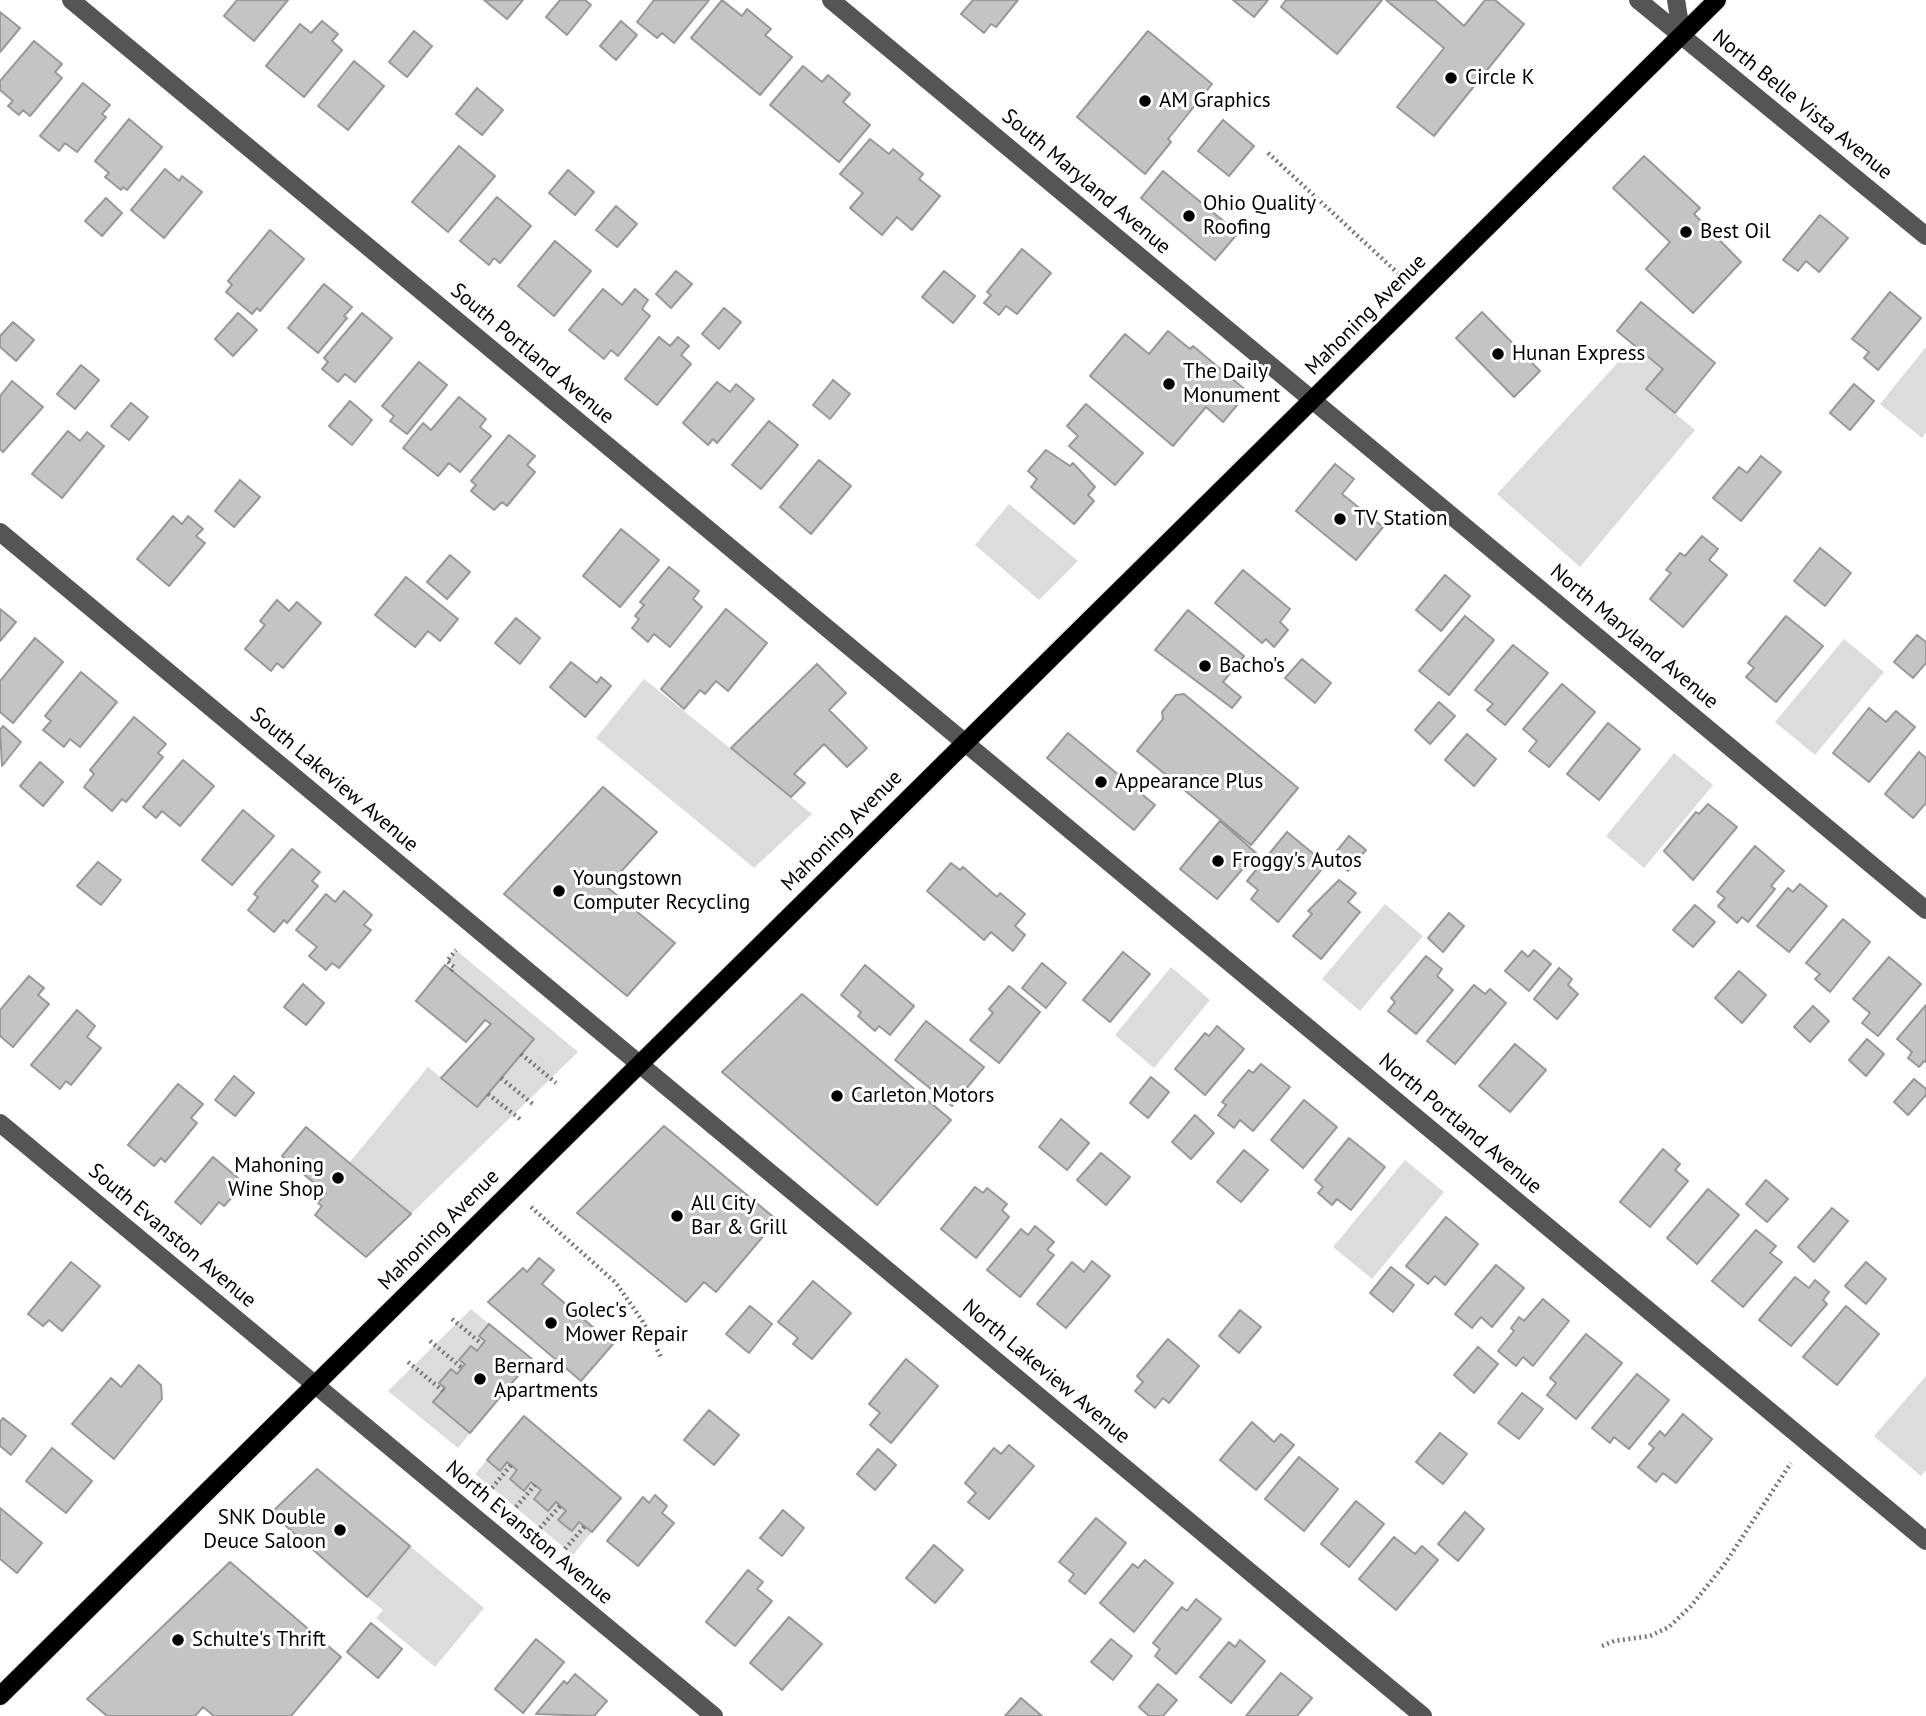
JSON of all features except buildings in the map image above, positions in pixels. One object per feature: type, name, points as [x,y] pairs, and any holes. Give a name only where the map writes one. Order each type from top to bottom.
[{"type":"main road","name":"Mahoning Avenue","points":[[0,1696],[1717,0]]},
{"type":"street","name":"South Portland Avenue","points":[[71,0],[965,743]]},
{"type":"street","name":"South Maryland Avenue","points":[[831,0],[1312,400]]},
{"type":"street","name":"North Belle Vista Avenue","points":[[1638,0],[1926,236]]},
{"type":"street","points":[[1676,0],[1682,36]]},
{"type":"street","name":"North Maryland Avenue","points":[[1312,400],[1926,910]]},
{"type":"street","name":"South Lakeview Avenue","points":[[0,532],[640,1063]]},
{"type":"street","name":"North Portland Avenue","points":[[965,743],[1926,1541]]},
{"type":"street","name":"North Lakeview Avenue","points":[[640,1063],[1423,1716]]},
{"type":"street","name":"South Evanston Avenue","points":[[0,1123],[315,1385]]},
{"type":"street","name":"North Evanston Avenue","points":[[315,1385],[714,1716]]},
{"type":"path","points":[[1268,153],[1361,242],[1421,293]]},
{"type":"path","points":[[451,971],[454,967],[447,961],[456,950]]},
{"type":"path","points":[[521,1054],[556,1083]]},
{"type":"path","points":[[501,1078],[534,1105]]},
{"type":"path","points":[[488,1094],[520,1119]]},
{"type":"path","points":[[511,1190],[616,1283],[642,1320],[661,1357]]},
{"type":"path","points":[[452,1319],[482,1344]]},
{"type":"path","points":[[430,1340],[462,1367]]},
{"type":"path","points":[[408,1362],[443,1391]]},
{"type":"path","points":[[1602,1646],[1614,1640],[1650,1636],[1669,1627],[1691,1606],[1724,1565],[1772,1488],[1807,1442]]},
{"type":"path","points":[[492,1488],[511,1465]]},
{"type":"path","points":[[516,1507],[535,1485]]},
{"type":"path","points":[[540,1528],[560,1506]]},
{"type":"path","points":[[565,1549],[584,1526]]},
{"type":"shaded area","points":[[1634,345],[1663,369],[1646,389],[1695,430],[1580,567],[1497,494]]},
{"type":"shaded area","points":[[1926,347],[1926,432],[1922,438],[1880,404]]},
{"type":"shaded area","points":[[1009,504],[1078,561],[1039,600],[975,545]]},
{"type":"shaded area","points":[[1844,639],[1884,672],[1815,755],[1775,722]]},
{"type":"shaded area","points":[[644,679],[812,814],[754,868],[596,738]]},
{"type":"shaded area","points":[[1674,753],[1713,785],[1644,868],[1606,836]]},
{"type":"shaded area","points":[[1385,904],[1423,936],[1360,1011],[1322,979]]},
{"type":"shaded area","points":[[456,950],[578,1052],[411,1214],[349,1163],[428,1067],[477,1107],[533,1039],[451,971],[454,967],[447,961]]},
{"type":"shaded area","points":[[1171,967],[1210,1000],[1154,1068],[1115,1035]]},
{"type":"shaded area","points":[[1405,1160],[1444,1192],[1372,1279],[1333,1247]]},
{"type":"shaded area","points":[[471,1309],[489,1324],[480,1336],[485,1341],[477,1351],[470,1346],[459,1359],[465,1364],[457,1374],[440,1383],[445,1388],[433,1402],[470,1433],[458,1448],[388,1391]]},
{"type":"shaded area","points":[[1926,1376],[1926,1470],[1921,1476],[1874,1436]]},
{"type":"shaded area","points":[[487,1460],[500,1470],[507,1462],[517,1470],[510,1479],[524,1491],[531,1482],[541,1490],[534,1499],[548,1511],[556,1502],[566,1511],[558,1520],[572,1531],[579,1522],[592,1532],[573,1555],[475,1474]]},
{"type":"shaded area","points":[[410,1546],[484,1608],[435,1667],[376,1618],[383,1610],[367,1597]]},
{"type":"place","name":"Circle K","points":[[1451,78]]},
{"type":"place","name":"AM Graphics","points":[[1145,101]]},
{"type":"place","name":"Ohio Quality Roofing","points":[[1189,216]]},
{"type":"place","name":"Best Oil","points":[[1686,232]]},
{"type":"place","name":"Hunan Express","points":[[1498,354]]},
{"type":"place","name":"The Daily Monument","points":[[1169,384]]},
{"type":"place","name":"TV Station","points":[[1340,519]]},
{"type":"place","name":"Bacho's","points":[[1205,666]]},
{"type":"place","name":"Appearance Plus","points":[[1101,782]]},
{"type":"place","name":"Froggy's Autos","points":[[1218,861]]},
{"type":"place","name":"Youngstown Computer Recycling","points":[[559,891]]},
{"type":"place","name":"Carleton Motors","points":[[837,1096]]},
{"type":"place","name":"Mahoning Wine Shop","points":[[338,1178]]},
{"type":"place","name":"All City Bar & Grill","points":[[677,1216]]},
{"type":"place","name":"Golec's Mower Repair","points":[[551,1323]]},
{"type":"place","name":"Bernard Apartments","points":[[480,1379]]},
{"type":"place","name":"SNK Double Deuce Saloon","points":[[340,1530]]},
{"type":"place","name":"Schulte's Thrift","points":[[178,1640]]}]
